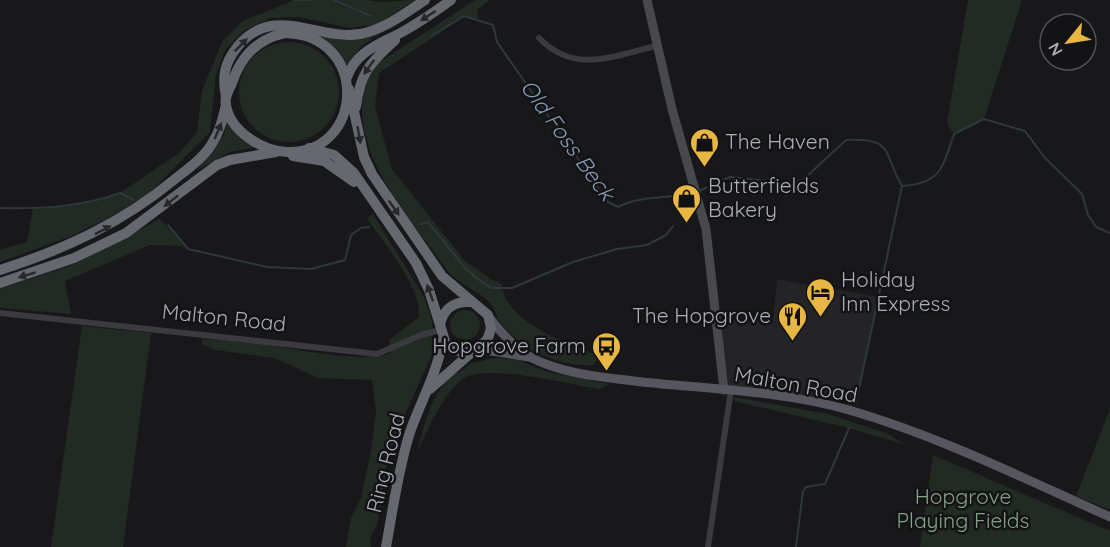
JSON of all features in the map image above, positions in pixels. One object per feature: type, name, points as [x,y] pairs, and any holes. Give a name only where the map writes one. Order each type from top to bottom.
[{"type":"highway","points":[[282,151],[255,142],[243,133],[237,126],[226,101],[223,81],[228,61],[241,42],[262,30],[287,25],[337,35],[359,34],[379,29],[425,0]]},
{"type":"highway","points":[[347,77],[354,63],[367,50],[404,31],[451,0]]},
{"type":"highway","points":[[355,113],[365,70],[404,31]]},
{"type":"highway","points":[[0,270],[49,254],[98,232],[144,205],[195,163],[213,143],[236,71],[249,51],[266,39],[285,33],[308,36],[319,41],[338,59],[347,77],[364,157],[378,186],[442,276],[488,315],[491,327],[488,338],[476,350],[458,352],[441,332],[429,290],[416,263],[354,173],[334,155],[309,148]]},
{"type":"highway","points":[[0,283],[74,258],[126,233],[218,165],[230,159],[309,148],[323,141],[339,124],[347,106],[349,89]]},
{"type":"highway","points":[[266,154],[324,161],[345,174],[369,196]]},
{"type":"highway","points":[[441,332],[443,315],[450,307],[460,302],[470,302]]},
{"type":"highway","name":"Ring Road","points":[[386,547],[403,457],[417,415],[429,391],[441,332]]},
{"type":"highway","name":"Ring Road","points":[[429,391],[476,350]]},
{"type":"main road","name":"Malton Road","points":[[488,315],[508,340],[531,357],[557,368],[619,380],[803,399],[875,418],[1110,517]]},
{"type":"main road","name":"Malton Road","points":[[476,350],[531,357]]},
{"type":"street","points":[[646,0],[656,46],[698,198],[710,259],[728,390],[708,547]]},
{"type":"street","points":[[539,38],[557,54],[578,61],[599,59],[656,46]]},
{"type":"street","name":"Malton Road","points":[[0,313],[377,354],[421,335],[441,332]]},
{"type":"shaded area","points":[[777,279],[878,297],[856,403],[728,385],[720,319],[773,322]]},
{"type":"green space","points":[[295,0],[385,2],[415,0],[376,25],[349,28],[299,17],[270,18],[245,30],[225,50],[216,74],[210,132],[149,193],[109,218],[69,237],[0,262],[0,250],[27,242],[33,208],[79,204],[120,193],[179,153],[197,132],[202,91],[222,42],[243,21]]},
{"type":"green space","points":[[475,0],[490,0],[477,10],[479,19],[464,17],[379,73],[375,107],[392,169],[465,261],[502,284],[505,297],[513,309],[539,329],[598,355],[594,365],[555,360],[531,349],[510,333],[499,321],[490,303],[449,273],[397,202],[368,146],[362,118],[365,90],[377,64]]},
{"type":"green space","points":[[968,0],[1022,0],[984,119],[954,134],[947,123]]},
{"type":"green space","points":[[380,33],[362,46],[347,65],[335,50],[314,34]]},
{"type":"green space","points":[[289,42],[317,50],[331,64],[339,92],[331,120],[317,134],[289,142],[261,134],[247,120],[239,92],[247,64],[261,50]]},
{"type":"green space","points":[[227,120],[257,147],[230,152],[196,171],[224,135]]},
{"type":"green space","points":[[373,214],[424,297],[432,321],[434,350],[396,434],[387,465],[377,525],[370,537],[371,547],[346,547],[351,518],[361,498],[371,451],[376,411],[372,380],[318,378],[275,358],[215,350],[202,344],[202,339],[249,342],[359,357],[390,354],[389,340],[419,317],[418,305],[408,279],[367,218]]},
{"type":"green space","points":[[160,219],[184,246],[150,245],[65,281],[71,314],[0,308],[0,289],[72,265]]},
{"type":"green space","points":[[465,310],[471,311],[479,319],[479,331],[471,339],[465,340],[459,339],[451,331],[450,325],[451,319],[459,311]]},
{"type":"green space","points":[[82,326],[151,333],[123,547],[51,547]]},
{"type":"green space","points":[[494,358],[518,360],[548,372],[610,384],[599,389],[498,373],[471,375],[454,387],[438,409],[417,454],[430,409],[440,389],[454,370],[458,373],[472,363]]},
{"type":"green space","points":[[734,397],[828,414],[886,433],[906,445],[849,428],[734,401]]},
{"type":"green space","points":[[1110,409],[1110,510],[1076,496]]},
{"type":"green space","name":"Hopgrove Playing Fields","points":[[933,455],[1110,531],[1110,547],[920,547]]},
{"type":"waterway","name":"Old Foss Beck","points":[[294,0],[310,0]]},
{"type":"waterway","name":"Old Foss Beck","points":[[334,0],[371,16]]},
{"type":"waterway","name":"Old Foss Beck","points":[[431,36],[464,16],[493,25],[497,42],[608,202],[618,207],[645,199],[693,193]]},
{"type":"waterway","name":"Old Foss Beck","points":[[699,191],[730,177],[790,183],[803,180],[846,140],[862,140],[880,145],[885,150],[902,186],[915,184],[939,172],[954,134],[984,119],[1025,131],[1045,158],[1082,194],[1088,215],[1096,227],[1110,233]]},
{"type":"waterway","points":[[856,403],[902,186]]},
{"type":"waterway","points":[[0,208],[61,206],[120,193],[134,200]]},
{"type":"waterway","points":[[421,224],[428,222],[465,268],[491,288],[512,288],[573,262],[617,249],[647,245],[666,235],[673,226]]},
{"type":"waterway","points":[[168,225],[188,249],[267,267],[311,269],[345,260],[351,235],[361,228],[369,227]]},
{"type":"waterway","points":[[796,547],[803,491],[806,487],[825,484],[849,428]]},
{"type":"place","name":"The Haven","points":[[704,168]]},
{"type":"place","name":"Butterfields Bakery","points":[[687,224]]},
{"type":"place","name":"Holiday Inn Express","points":[[820,318]]},
{"type":"place","name":"The Hopgrove","points":[[792,342]]},
{"type":"place","name":"Hopgrove Farm","points":[[607,372]]}]
